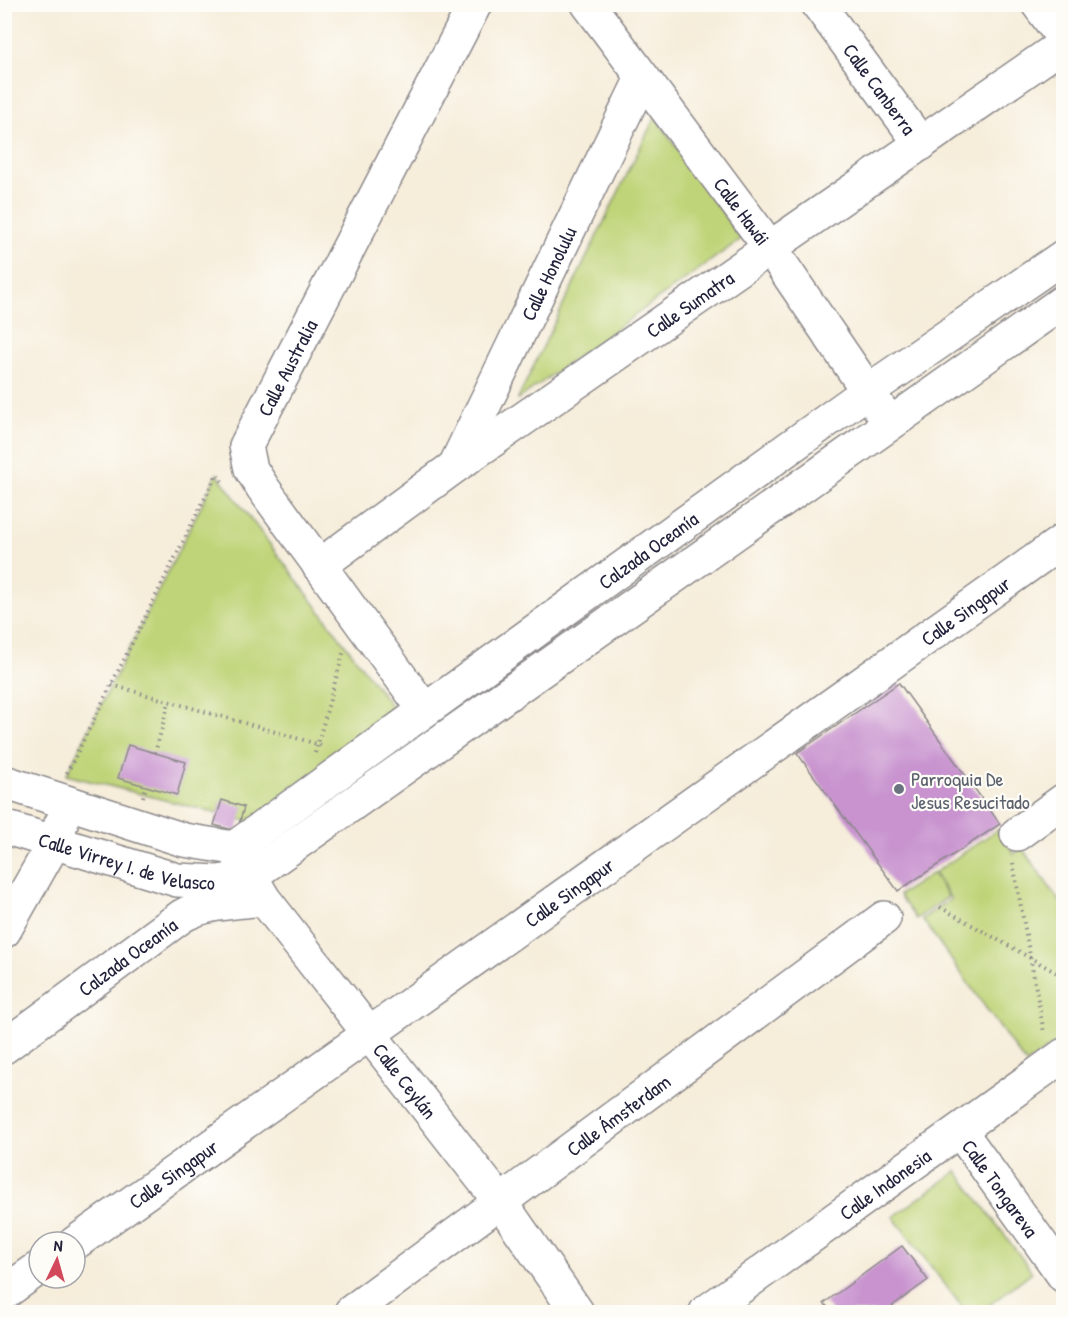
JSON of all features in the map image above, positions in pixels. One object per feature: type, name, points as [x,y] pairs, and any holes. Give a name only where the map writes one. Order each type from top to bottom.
[{"type":"street","name":"Calle Australia","points":[[424,709],[263,488],[251,470],[246,446],[475,4]]},
{"type":"street","name":"Calle Hawái","points":[[588,4],[771,249],[891,423]]},
{"type":"street","name":"Calle Canberra","points":[[818,4],[921,144]]},
{"type":"street","points":[[1038,4],[1064,42]]},
{"type":"street","name":"Calle Sumatra","points":[[319,566],[454,467],[771,249],[1064,42]]},
{"type":"street","name":"Calle Honolulu","points":[[454,467],[642,78]]},
{"type":"street","name":"Calzada Oceanía","points":[[234,848],[868,391],[1064,256]]},
{"type":"street","name":"Calzada Oceanía","points":[[4,1047],[182,916],[197,908],[256,888],[891,423],[1064,300]]},
{"type":"street","name":"Calle Singapur","points":[[87,1234],[1064,540]]},
{"type":"street","name":"Calle Virrey I. de Velasco","points":[[4,782],[66,793],[191,843],[234,848]]},
{"type":"street","points":[[4,931],[54,843],[66,793]]},
{"type":"street","points":[[1014,845],[1064,800]]},
{"type":"street","name":"Calle Virrey I. de Velasco","points":[[4,827],[177,880],[218,882],[256,888]]},
{"type":"street","name":"Calle Ceylán","points":[[234,848],[256,888],[502,1204],[577,1312]]},
{"type":"street","name":"Calle Ámsterdam","points":[[351,1312],[502,1204],[884,918]]},
{"type":"street","name":"Calle Indonesia","points":[[706,1312],[960,1131],[1054,1046]]},
{"type":"street","name":"Calle Tongareva","points":[[960,1131],[1064,1276]]},
{"type":"street","points":[[4,1293],[27,1277]]},
{"type":"path","points":[[66,793],[217,474],[224,484]]},
{"type":"path","points":[[315,754],[345,645],[352,654]]},
{"type":"path","points":[[111,685],[328,747]]},
{"type":"path","points":[[155,753],[169,702]]},
{"type":"path","points":[[1014,845],[1030,958],[1054,1046]]},
{"type":"path","points":[[940,907],[1064,977]]},
{"type":"green space","points":[[655,117],[741,239],[517,400]]},
{"type":"green space","points":[[217,474],[399,716],[255,823],[66,775]]},
{"type":"green space","points":[[997,830],[1014,854],[1022,848],[1063,906],[1063,1038],[1026,1064],[922,919],[951,899],[934,873]]},
{"type":"green space","points":[[933,873],[948,897],[916,919],[899,895]]},
{"type":"green space","points":[[957,1171],[1032,1272],[980,1312],[966,1312],[893,1217]]},
{"type":"building","name":"Parroquia De Jesus Resucitado","points":[[899,683],[1000,824],[898,891],[797,753]]},
{"type":"building","points":[[128,745],[186,762],[177,795],[118,778]]},
{"type":"building","points":[[222,800],[244,807],[237,831],[214,825]]},
{"type":"building","points":[[902,1246],[928,1280],[884,1312],[832,1312],[824,1303]]},
{"type":"place","name":"Parroquia De Jesus Resucitado","points":[[899,789]]}]
